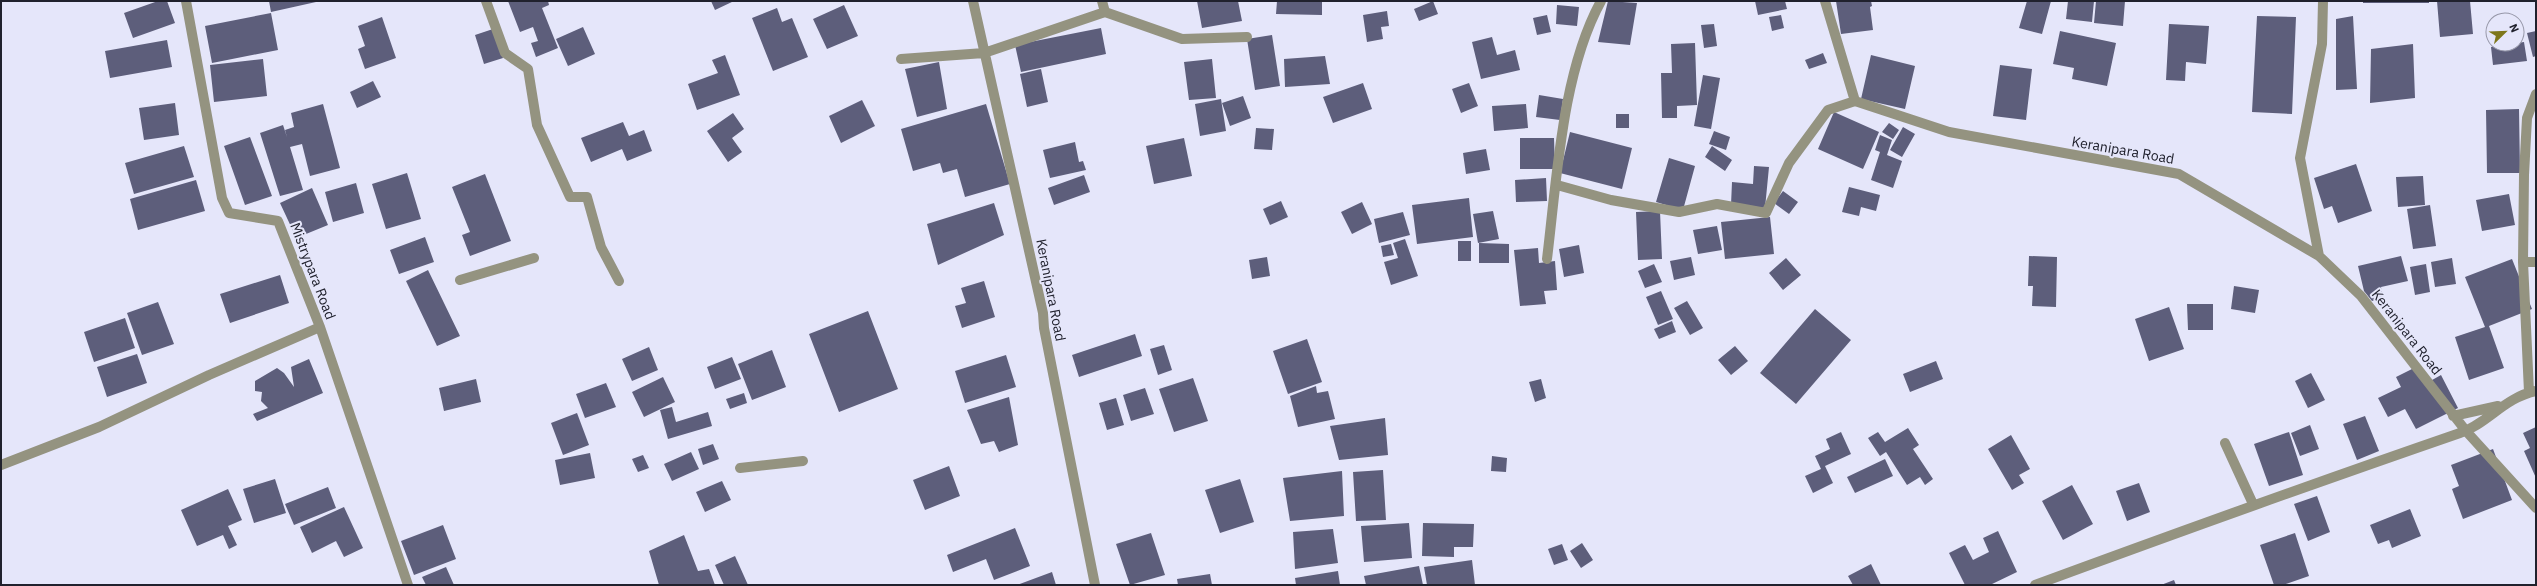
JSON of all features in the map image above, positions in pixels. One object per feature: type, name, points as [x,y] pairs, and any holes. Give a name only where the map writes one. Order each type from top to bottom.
[{"type":"street","name":"Mistrypara Road","points":[[186,1],[222,198],[229,213],[278,220],[320,327],[408,585]]},
{"type":"street","points":[[486,1],[505,53],[528,69],[537,125],[570,197],[587,197],[601,247],[619,281]]},
{"type":"street","name":"Keranipara Road","points":[[973,1],[1043,313],[1044,328],[1095,585]]},
{"type":"street","points":[[1102,1],[1104,12]]},
{"type":"street","points":[[1547,259],[1564,117],[1589,24],[1601,1]]},
{"type":"street","points":[[1556,185],[1611,200],[1679,212],[1717,204],[1766,213],[1789,163],[1828,110],[1854,101],[1825,1]]},
{"type":"street","points":[[2319,256],[2300,158],[2322,44],[2323,1]]},
{"type":"street","points":[[901,59],[984,53],[1104,12],[1182,39],[1247,37]]},
{"type":"street","points":[[2034,585],[2254,504],[2466,431],[2502,405],[2532,391],[2523,262],[2527,118],[2536,94]]},
{"type":"street","name":"Keranipara Road","points":[[1854,101],[1949,132],[2179,174],[2319,256],[2361,296],[2453,416],[2536,508]]},
{"type":"street","points":[[460,280],[534,258]]},
{"type":"street","points":[[2523,262],[2536,262]]},
{"type":"street","points":[[1,465],[99,427],[210,375],[320,327]]},
{"type":"street","points":[[2453,416],[2502,405]]},
{"type":"street","points":[[2225,443],[2254,504]]},
{"type":"street","points":[[740,468],[803,461]]},
{"type":"building","points":[[158,1],[167,1],[175,23],[133,38],[124,13]]},
{"type":"building","points":[[269,1],[316,1],[316,2],[271,12]]},
{"type":"building","points":[[508,1],[548,1],[549,5],[542,8],[558,48],[536,57],[531,43],[538,41],[533,27],[520,32]]},
{"type":"building","points":[[711,1],[734,1],[715,10]]},
{"type":"building","points":[[1197,1],[1238,1],[1242,21],[1202,28]]},
{"type":"building","points":[[1277,1],[1322,1],[1322,15],[1276,14]]},
{"type":"building","points":[[1433,1],[1438,14],[1419,21],[1414,9]]},
{"type":"building","points":[[1608,1],[1637,3],[1630,45],[1598,42]]},
{"type":"building","points":[[1755,1],[1785,1],[1787,9],[1758,15]]},
{"type":"building","points":[[1836,1],[1871,1],[1872,6],[1870,7],[1873,30],[1841,34]]},
{"type":"building","points":[[2027,1],[2051,1],[2042,34],[2019,28]]},
{"type":"building","points":[[2068,1],[2094,1],[2092,22],[2066,19]]},
{"type":"building","points":[[2096,1],[2125,1],[2123,26],[2094,23]]},
{"type":"building","points":[[2363,1],[2429,1],[2429,3],[2363,3]]},
{"type":"building","points":[[2437,1],[2470,1],[2473,34],[2440,37]]},
{"type":"building","points":[[844,5],[858,36],[827,49],[813,19]]},
{"type":"building","points":[[1557,5],[1579,7],[1577,26],[1556,24]]},
{"type":"building","points":[[777,8],[782,22],[792,18],[808,57],[773,71],[752,18]]},
{"type":"building","points":[[1387,11],[1389,26],[1381,27],[1383,39],[1367,42],[1363,15]]},
{"type":"building","points":[[271,13],[278,50],[212,63],[205,26]]},
{"type":"building","points":[[1547,15],[1551,32],[1537,35],[1533,18]]},
{"type":"building","points":[[1781,15],[1784,28],[1772,31],[1769,17]]},
{"type":"building","points":[[2257,16],[2296,17],[2292,114],[2252,112]]},
{"type":"building","points":[[2353,16],[2357,89],[2336,90],[2336,19]]},
{"type":"building","points":[[382,17],[396,58],[365,69],[358,49],[365,46],[358,26]]},
{"type":"building","points":[[1714,24],[1717,46],[1704,48],[1701,25]]},
{"type":"building","points":[[2169,24],[2209,26],[2206,64],[2186,62],[2185,81],[2166,80]]},
{"type":"building","points":[[583,27],[595,54],[568,66],[556,39]]},
{"type":"building","points":[[1101,28],[1106,54],[1021,72],[1015,45]]},
{"type":"building","points":[[493,29],[503,58],[484,64],[475,35]]},
{"type":"building","points":[[2060,31],[2116,43],[2107,86],[2072,79],[2074,68],[2053,64]]},
{"type":"building","points":[[2536,31],[2536,56],[2533,57],[2527,33]]},
{"type":"building","points":[[1272,35],[1280,86],[1255,90],[1247,39]]},
{"type":"building","points":[[1492,37],[1497,55],[1515,50],[1520,70],[1481,79],[1472,42]]},
{"type":"building","points":[[167,40],[172,67],[110,78],[105,51]]},
{"type":"building","points":[[1695,43],[1697,105],[1677,106],[1677,118],[1662,118],[1661,73],[1672,73],[1671,44]]},
{"type":"building","points":[[2413,44],[2415,98],[2370,103],[2371,49]]},
{"type":"building","points":[[2525,48],[2527,61],[2493,65],[2492,52],[2525,52]]},
{"type":"building","points":[[1823,53],[1827,63],[1809,69],[1805,60]]},
{"type":"building","points":[[725,55],[740,95],[697,110],[688,84],[718,73],[712,60]]},
{"type":"building","points":[[1871,55],[1915,66],[1905,109],[1861,99]]},
{"type":"building","points":[[1325,56],[1330,84],[1285,87],[1284,59]]},
{"type":"building","points":[[263,59],[267,96],[214,102],[210,65]]},
{"type":"building","points":[[1212,59],[1216,98],[1189,100],[1184,62]]},
{"type":"building","points":[[939,62],[947,109],[917,117],[905,69]]},
{"type":"building","points":[[2000,65],[2032,69],[2026,120],[1993,116]]},
{"type":"building","points":[[1041,69],[1048,102],[1027,107],[1020,74]]},
{"type":"building","points":[[1703,75],[1720,78],[1711,129],[1694,126]]},
{"type":"building","points":[[373,81],[381,97],[357,108],[350,92]]},
{"type":"building","points":[[1363,83],[1372,109],[1333,123],[1323,97]]},
{"type":"building","points":[[1469,83],[1478,106],[1461,113],[1452,89]]},
{"type":"building","points":[[1539,95],[1563,99],[1560,120],[1536,117]]},
{"type":"building","points":[[1243,96],[1251,118],[1230,126],[1222,103]]},
{"type":"building","points":[[1221,99],[1226,131],[1200,136],[1195,104]]},
{"type":"building","points":[[862,100],[875,126],[841,143],[829,116]]},
{"type":"building","points":[[175,103],[179,135],[144,140],[139,108]]},
{"type":"building","points":[[323,104],[340,168],[310,176],[302,144],[290,147],[303,190],[280,196],[260,133],[283,125],[287,137],[285,130],[294,127],[291,113]]},
{"type":"building","points":[[986,104],[1010,184],[965,197],[957,169],[943,173],[940,163],[913,171],[901,129]]},
{"type":"building","points":[[1526,104],[1528,128],[1494,131],[1492,106]]},
{"type":"building","points":[[2519,109],[2520,173],[2487,173],[2486,110]]},
{"type":"building","points":[[1834,112],[1879,132],[1863,169],[1818,149]]},
{"type":"building","points":[[733,113],[744,129],[732,138],[742,152],[728,162],[707,131]]},
{"type":"building","points":[[1616,114],[1629,114],[1629,128],[1616,128]]},
{"type":"building","points":[[623,122],[629,136],[644,130],[652,151],[627,161],[622,149],[591,162],[581,138]]},
{"type":"building","points":[[1889,123],[1899,130],[1893,139],[1882,132]]},
{"type":"building","points":[[1903,127],[1915,134],[1902,157],[1890,150]]},
{"type":"building","points":[[1256,128],[1274,129],[1272,150],[1254,149]]},
{"type":"building","points":[[1714,131],[1730,137],[1726,150],[1709,144]]},
{"type":"building","points":[[1570,132],[1632,148],[1622,189],[1560,173]]},
{"type":"building","points":[[1880,135],[1892,140],[1887,155],[1902,161],[1893,188],[1871,180],[1880,152],[1875,150]]},
{"type":"building","points":[[250,137],[272,196],[245,205],[224,146]]},
{"type":"building","points":[[1184,138],[1192,176],[1154,184],[1146,146]]},
{"type":"building","points":[[1520,138],[1554,138],[1555,169],[1520,169]]},
{"type":"building","points":[[1075,142],[1079,162],[1083,161],[1086,170],[1050,178],[1043,150]]},
{"type":"building","points":[[184,146],[194,177],[134,194],[125,163]]},
{"type":"building","points":[[1712,146],[1732,160],[1725,171],[1705,157]]},
{"type":"building","points":[[1486,149],[1490,170],[1466,174],[1463,153]]},
{"type":"building","points":[[1669,158],[1695,166],[1683,210],[1656,202]]},
{"type":"building","points":[[2356,164],[2372,211],[2338,223],[2332,206],[2324,209],[2314,178]]},
{"type":"building","points":[[1754,166],[1769,167],[1765,208],[1731,205],[1732,182],[1753,184]]},
{"type":"building","points":[[407,173],[421,219],[386,229],[372,184]]},
{"type":"building","points":[[485,174],[511,241],[470,256],[462,235],[470,232],[452,187]]},
{"type":"building","points":[[1084,175],[1090,192],[1054,205],[1048,188]]},
{"type":"building","points":[[2423,176],[2425,205],[2398,207],[2396,177]]},
{"type":"building","points":[[1546,178],[1547,201],[1516,202],[1515,180]]},
{"type":"building","points":[[196,180],[205,211],[138,230],[130,199]]},
{"type":"building","points":[[356,183],[364,213],[333,222],[325,192]]},
{"type":"building","points":[[1849,187],[1880,195],[1876,211],[1861,207],[1859,216],[1842,212]]},
{"type":"building","points":[[312,188],[328,225],[306,234],[303,228],[294,233],[280,203]]},
{"type":"building","points":[[1783,191],[1798,202],[1789,214],[1774,203]]},
{"type":"building","points":[[2509,194],[2515,225],[2482,231],[2476,200]]},
{"type":"building","points":[[1469,198],[1473,237],[1417,244],[1412,205]]},
{"type":"building","points":[[1281,201],[1288,217],[1270,225],[1263,209]]},
{"type":"building","points":[[1362,202],[1372,224],[1352,234],[1341,212]]},
{"type":"building","points":[[994,203],[1004,235],[938,265],[927,224]]},
{"type":"building","points":[[2430,205],[2436,246],[2413,249],[2407,209]]},
{"type":"building","points":[[1493,211],[1499,239],[1478,243],[1473,214]]},
{"type":"building","points":[[1660,211],[1662,259],[1638,260],[1636,212]]},
{"type":"building","points":[[1403,212],[1410,235],[1379,243],[1374,219]]},
{"type":"building","points":[[1770,217],[1774,254],[1725,259],[1721,222]]},
{"type":"building","points":[[1717,226],[1722,250],[1698,254],[1693,230]]},
{"type":"building","points":[[425,237],[434,262],[399,274],[390,250]]},
{"type":"building","points":[[1405,239],[1418,276],[1391,285],[1384,262],[1398,258],[1393,243]]},
{"type":"building","points":[[1458,241],[1471,241],[1471,261],[1458,261]]},
{"type":"building","points":[[1479,243],[1509,244],[1509,263],[1479,263]]},
{"type":"building","points":[[1391,244],[1394,255],[1383,257],[1381,246]]},
{"type":"building","points":[[1579,245],[1584,273],[1564,277],[1559,249]]},
{"type":"building","points":[[1538,248],[1539,263],[1555,261],[1557,290],[1544,291],[1546,304],[1520,306],[1514,250]]},
{"type":"building","points":[[2029,256],[2057,257],[2056,307],[2032,306],[2033,286],[2028,286]]},
{"type":"building","points":[[2401,256],[2408,281],[2381,287],[2383,298],[2372,301],[2364,291],[2358,266]]},
{"type":"building","points":[[1267,257],[1270,276],[1252,279],[1249,260]]},
{"type":"building","points":[[1691,257],[1695,275],[1674,280],[1670,261]]},
{"type":"building","points":[[1786,258],[1801,275],[1783,290],[1769,273]]},
{"type":"building","points":[[2452,258],[2456,284],[2435,287],[2431,262]]},
{"type":"building","points":[[2512,259],[2532,309],[2489,326],[2504,368],[2469,380],[2455,337],[2485,327],[2465,277]]},
{"type":"building","points":[[1654,264],[1662,282],[1645,288],[1638,271]]},
{"type":"building","points":[[2426,264],[2430,292],[2415,295],[2410,267]]},
{"type":"building","points":[[428,270],[460,336],[437,346],[406,281]]},
{"type":"building","points":[[280,275],[289,303],[230,323],[220,294]]},
{"type":"building","points":[[984,281],[995,317],[962,328],[955,306],[966,303],[961,288]]},
{"type":"building","points":[[2234,286],[2259,290],[2255,313],[2231,309]]},
{"type":"building","points":[[1661,291],[1673,319],[1658,325],[1646,297]]},
{"type":"building","points":[[1687,301],[1703,328],[1690,335],[1674,308]]},
{"type":"building","points":[[158,302],[174,344],[142,355],[127,313]]},
{"type":"building","points":[[2187,304],[2213,304],[2213,330],[2188,330]]},
{"type":"building","points":[[2169,307],[2184,349],[2149,361],[2135,319]]},
{"type":"building","points":[[1815,309],[1851,340],[1796,404],[1760,373]]},
{"type":"building","points":[[868,311],[898,389],[839,412],[809,334]]},
{"type":"building","points":[[125,318],[135,348],[94,362],[84,332]]},
{"type":"building","points":[[1672,321],[1676,332],[1659,339],[1654,329]]},
{"type":"building","points":[[1135,334],[1142,356],[1079,377],[1072,355]]},
{"type":"building","points":[[1307,339],[1322,382],[1288,394],[1273,351]]},
{"type":"building","points":[[1164,345],[1172,370],[1158,375],[1150,349]]},
{"type":"building","points":[[1735,346],[1748,361],[1731,375],[1718,360]]},
{"type":"building","points":[[649,347],[658,370],[632,381],[622,359]]},
{"type":"building","points":[[772,350],[786,387],[752,400],[738,364]]},
{"type":"building","points":[[137,354],[147,383],[107,397],[97,367]]},
{"type":"building","points":[[1006,355],[1016,387],[965,403],[955,371]]},
{"type":"building","points":[[732,357],[741,379],[715,389],[707,367]]},
{"type":"building","points":[[309,359],[323,393],[257,421],[253,414],[268,408],[261,401],[262,392],[255,391],[255,381],[277,368],[284,373],[294,387],[291,367]]},
{"type":"building","points":[[1936,361],[1943,379],[1910,392],[1903,374]]},
{"type":"building","points":[[2416,367],[2425,384],[2441,375],[2458,408],[2416,429],[2405,409],[2388,417],[2378,398],[2401,387],[2396,377]]},
{"type":"building","points":[[2311,373],[2325,400],[2308,408],[2295,381]]},
{"type":"building","points":[[663,377],[675,402],[644,417],[632,392]]},
{"type":"building","points":[[1193,378],[1208,421],[1174,432],[1159,389]]},
{"type":"building","points":[[476,379],[481,402],[444,411],[439,388]]},
{"type":"building","points":[[1541,379],[1546,398],[1535,402],[1529,382]]},
{"type":"building","points":[[606,383],[616,407],[585,418],[576,394]]},
{"type":"building","points":[[1316,386],[1317,393],[1328,391],[1335,419],[1298,427],[1290,396]]},
{"type":"building","points":[[1145,388],[1154,414],[1131,421],[1123,395]]},
{"type":"building","points":[[744,393],[747,403],[730,409],[726,399]]},
{"type":"building","points":[[1009,397],[1018,445],[999,452],[994,441],[981,444],[967,410]]},
{"type":"building","points":[[1116,398],[1124,425],[1107,430],[1099,403]]},
{"type":"building","points":[[672,407],[676,422],[708,412],[712,426],[668,439],[660,410]]},
{"type":"building","points":[[577,413],[589,445],[563,455],[551,423]]},
{"type":"building","points":[[2365,416],[2379,451],[2357,460],[2343,424]]},
{"type":"building","points":[[1385,418],[1388,455],[1339,460],[1330,426]]},
{"type":"building","points":[[2310,425],[2319,449],[2300,456],[2291,433]]},
{"type":"building","points":[[2536,427],[2536,478],[2524,451],[2530,448],[2523,433]]},
{"type":"building","points":[[1908,428],[1919,445],[1913,449],[1933,479],[1925,485],[1920,477],[1907,485],[1886,452],[1880,456],[1868,438],[1878,432],[1885,442]]},
{"type":"building","points":[[1841,432],[1851,454],[1825,466],[1833,483],[1813,493],[1805,476],[1821,469],[1815,456],[1830,449],[1826,439]]},
{"type":"building","points":[[2289,432],[2303,475],[2269,486],[2254,444]]},
{"type":"building","points":[[2011,435],[2030,469],[2019,475],[2024,483],[2012,490],[1988,449]]},
{"type":"building","points":[[713,444],[719,459],[703,465],[698,449]]},
{"type":"building","points":[[2493,449],[2512,500],[2463,519],[2452,489],[2459,486],[2451,465]]},
{"type":"building","points":[[691,452],[699,469],[672,481],[664,464]]},
{"type":"building","points":[[590,453],[595,478],[560,485],[555,460]]},
{"type":"building","points":[[643,455],[649,468],[638,472],[632,459]]},
{"type":"building","points":[[1492,456],[1507,458],[1506,472],[1491,471]]},
{"type":"building","points":[[1885,459],[1893,476],[1855,493],[1847,477]]},
{"type":"building","points":[[949,466],[960,496],[925,510],[913,480]]},
{"type":"building","points":[[1383,470],[1386,520],[1356,521],[1353,472]]},
{"type":"building","points":[[1342,471],[1344,516],[1290,521],[1283,478]]},
{"type":"building","points":[[275,479],[286,513],[254,523],[243,489]]},
{"type":"building","points":[[1240,479],[1254,522],[1220,533],[1205,490]]},
{"type":"building","points":[[722,481],[731,500],[705,512],[696,492]]},
{"type":"building","points":[[2139,483],[2150,512],[2127,521],[2116,491]]},
{"type":"building","points":[[2072,485],[2093,524],[2063,540],[2042,501]]},
{"type":"building","points":[[328,487],[336,508],[294,525],[285,504]]},
{"type":"building","points":[[228,489],[242,520],[228,526],[237,545],[229,549],[223,535],[197,546],[181,510]]},
{"type":"building","points":[[2317,496],[2330,532],[2308,541],[2294,504]]},
{"type":"building","points":[[344,507],[363,548],[344,557],[336,541],[312,553],[300,527]]},
{"type":"building","points":[[2410,509],[2421,536],[2392,548],[2389,540],[2378,544],[2370,525]]},
{"type":"building","points":[[1409,523],[1412,558],[1364,562],[1361,526]]},
{"type":"building","points":[[1423,523],[1474,524],[1473,547],[1454,547],[1454,557],[1422,556]]},
{"type":"building","points":[[443,525],[456,559],[414,575],[401,541]]},
{"type":"building","points":[[1015,528],[1030,566],[994,580],[986,559],[953,572],[947,555]]},
{"type":"building","points":[[1333,529],[1338,563],[1295,569],[1293,532]]},
{"type":"building","points":[[1998,531],[2017,572],[1990,585],[1965,585],[1949,553],[1965,545],[1973,560],[1989,552],[1983,538]]},
{"type":"building","points":[[1151,533],[1165,575],[1130,585],[1116,544]]},
{"type":"building","points":[[2295,533],[2309,576],[2283,585],[2274,585],[2260,545]]},
{"type":"building","points":[[684,535],[698,571],[709,569],[715,585],[659,585],[649,551]]},
{"type":"building","points":[[1582,543],[1593,560],[1581,568],[1570,551]]},
{"type":"building","points":[[1562,544],[1568,560],[1554,565],[1548,549]]},
{"type":"building","points":[[735,556],[748,585],[724,585],[715,565]]},
{"type":"building","points":[[1472,560],[1475,585],[1427,585],[1424,567]]},
{"type":"building","points":[[1871,564],[1881,585],[1853,585],[1848,576]]},
{"type":"building","points":[[1419,566],[1423,585],[1366,585],[1364,576]]},
{"type":"building","points":[[446,567],[454,585],[426,585],[422,577]]},
{"type":"building","points":[[1338,571],[1340,585],[1296,585],[1295,578]]},
{"type":"building","points":[[1052,572],[1056,585],[1017,585]]},
{"type":"building","points":[[1210,574],[1212,585],[1178,585],[1177,579]]},
{"type":"building","points":[[2174,580],[2176,585],[2161,585]]}]
